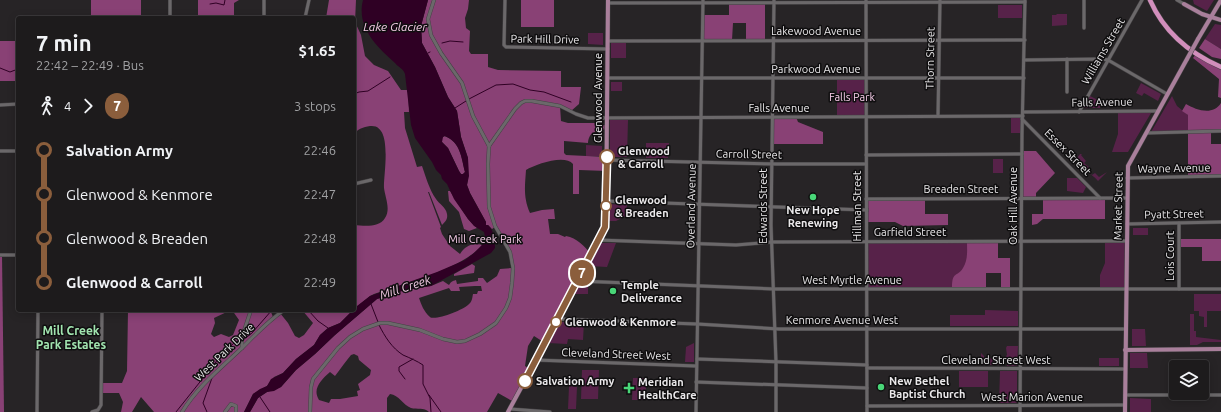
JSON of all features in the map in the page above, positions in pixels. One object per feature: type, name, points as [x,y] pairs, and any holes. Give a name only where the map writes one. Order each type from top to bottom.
[{"type":"highway","points":[[1150,0],[1158,17],[1171,34],[1196,54],[1221,67]]},
{"type":"main road","name":"Market Street","points":[[1125,412],[1124,395],[1128,164],[1221,0]]},
{"type":"main road","name":"Glenwood Avenue","points":[[509,411],[578,281],[606,224],[608,1]]},
{"type":"main road","points":[[1184,4],[1202,14],[1221,20]]},
{"type":"main road","points":[[1125,350],[1221,349]]},
{"type":"street","points":[[170,0],[170,16]]},
{"type":"street","points":[[264,0],[264,16]]},
{"type":"street","points":[[305,16],[309,0]]},
{"type":"street","points":[[310,412],[312,381],[346,340],[359,331],[376,324],[388,323],[420,330],[447,341],[457,342],[469,339],[491,327],[502,315],[507,306],[512,283],[512,268],[510,252],[495,226],[489,207],[489,146],[470,109],[465,89],[461,81],[441,53],[431,35],[428,19],[434,0]]},
{"type":"street","name":"Park Hill Drive","points":[[505,0],[504,45],[506,48],[608,49]]},
{"type":"street","points":[[1084,0],[1084,28]]},
{"type":"street","points":[[1178,0],[1184,4]]},
{"type":"street","points":[[608,1],[1025,1]]},
{"type":"street","name":"Overland Avenue","points":[[696,412],[701,162],[702,1]]},
{"type":"street","name":"Edwards Street","points":[[774,1],[772,242],[776,412]]},
{"type":"street","name":"Hillman Street","points":[[866,1],[867,412]]},
{"type":"street","name":"Thorn Street","points":[[938,116],[940,1]]},
{"type":"street","name":"Oak Hill Avenue","points":[[1020,412],[1025,1]]},
{"type":"street","name":"Williams Street","points":[[1079,112],[1141,1]]},
{"type":"street","name":"Lakewood Avenue","points":[[608,40],[1025,40]]},
{"type":"street","points":[[1067,59],[1067,92]]},
{"type":"street","points":[[1024,60],[1108,60],[1167,94]]},
{"type":"street","name":"Parkwood Avenue","points":[[608,78],[1024,78]]},
{"type":"street","name":"Falls Avenue","points":[[489,146],[515,109],[525,101],[561,106],[585,117],[607,118],[1023,116],[1079,112],[1158,111]]},
{"type":"street","points":[[0,105],[16,104]]},
{"type":"street","name":"Essex Street","points":[[1023,116],[1100,198]]},
{"type":"street","points":[[1146,133],[1221,131]]},
{"type":"street","points":[[0,151],[16,151]]},
{"type":"street","points":[[866,155],[1022,154]]},
{"type":"street","name":"Carroll Street","points":[[607,160],[772,164],[866,164]]},
{"type":"street","name":"Wayne Avenue","points":[[1127,178],[1221,176]]},
{"type":"street","points":[[356,184],[371,180]]},
{"type":"street","name":"Breaden Street","points":[[866,198],[1127,198]]},
{"type":"street","points":[[606,201],[866,210]]},
{"type":"street","name":"Pyatt Street","points":[[1127,224],[1221,222]]},
{"type":"street","name":"Lois Court","points":[[1179,223],[1179,289]]},
{"type":"street","name":"Garfield Street","points":[[598,240],[736,245],[772,242],[1126,241]]},
{"type":"street","points":[[0,255],[16,255]]},
{"type":"street","name":"West Myrtle Avenue","points":[[578,281],[774,289],[1221,289]]},
{"type":"street","points":[[37,411],[38,312]]},
{"type":"street","points":[[92,412],[99,409],[101,399],[102,312]]},
{"type":"street","points":[[242,348],[242,338],[250,312]]},
{"type":"street","name":"West Park Drive","points":[[182,412],[194,395],[206,382],[268,322],[281,312]]},
{"type":"street","name":"Kenmore Avenue West","points":[[558,319],[698,324],[775,329],[1126,329]]},
{"type":"street","name":"Cleveland Street West","points":[[697,359],[867,367],[1125,369]]},
{"type":"street","name":"Cleveland Street West","points":[[536,360],[696,366]]},
{"type":"street","points":[[696,382],[867,388]]},
{"type":"street","points":[[1124,395],[1221,395]]},
{"type":"street","points":[[225,412],[231,404],[236,406],[236,412]]},
{"type":"street","name":"West Marion Avenue","points":[[867,406],[1124,405]]},
{"type":"street","points":[[509,411],[550,412]]},
{"type":"green space","points":[[1193,0],[1214,0],[1207,11],[1194,4]]},
{"type":"green space","points":[[998,5],[1022,5],[1022,18],[998,18]]},
{"type":"green space","points":[[1067,14],[1067,25],[1052,26],[1052,15]]},
{"type":"green space","points":[[1215,24],[1221,25],[1221,49],[1205,39]]},
{"type":"green space","points":[[588,33],[603,33],[603,45],[588,44]]},
{"type":"green space","points":[[611,43],[626,43],[626,58],[611,58]]},
{"type":"green space","name":"Falls Park","points":[[837,78],[866,78],[866,116],[837,116]]},
{"type":"green space","points":[[611,82],[622,82],[622,91],[611,91]]},
{"type":"green space","points":[[1141,83],[1161,94],[1158,101],[1144,93],[1142,96],[1136,93]]},
{"type":"green space","points":[[1090,96],[1100,101],[1100,108],[1083,108]]},
{"type":"green space","points":[[1172,96],[1177,106],[1188,115],[1188,131],[1151,132]]},
{"type":"green space","points":[[1118,113],[1151,113],[1128,152],[1112,152],[1118,134]]},
{"type":"green space","points":[[1011,116],[1023,116],[1022,133],[1011,133]]},
{"type":"green space","points":[[610,120],[628,120],[627,157],[610,157]]},
{"type":"green space","points":[[646,143],[669,143],[668,158],[646,158]]},
{"type":"green space","points":[[586,145],[602,146],[602,156],[586,156]]},
{"type":"green space","points":[[1080,154],[1082,154],[1081,155],[1086,161],[1084,163],[1090,168],[1087,171],[1092,175],[1095,173],[1099,177],[1107,172],[1098,181],[1085,170],[1087,168],[1077,158]]},
{"type":"green space","points":[[993,159],[1003,159],[1003,173],[993,173]]},
{"type":"green space","points":[[1067,178],[1077,178],[1086,187],[1083,193],[1067,191]]},
{"type":"green space","points":[[609,204],[627,205],[626,216],[616,221],[609,221]]},
{"type":"green space","points":[[1133,228],[1148,228],[1148,235],[1133,235]]},
{"type":"green space","points":[[1105,241],[1126,241],[1126,289],[1100,289],[1100,275],[1105,263]]},
{"type":"green space","points":[[601,243],[616,243],[607,267],[589,266]]},
{"type":"green space","points":[[967,243],[967,289],[867,289],[867,244]]},
{"type":"green space","points":[[580,284],[588,284],[588,294],[574,294]]},
{"type":"green space","points":[[1194,294],[1221,294],[1221,311],[1207,311],[1207,327],[1204,327],[1204,317],[1199,316],[1199,311],[1194,311]]},
{"type":"green space","points":[[985,310],[1018,311],[1018,326],[950,326],[950,315],[985,315]]},
{"type":"green space","points":[[1190,314],[1194,314],[1194,331],[1196,331],[1196,337],[1221,340],[1221,342],[1203,342],[1197,345],[1190,345]]},
{"type":"green space","points":[[560,322],[584,322],[583,340],[568,339],[567,344],[548,343]]},
{"type":"green space","points":[[1132,329],[1145,329],[1146,346],[1132,346]]},
{"type":"green space","points":[[694,343],[694,362],[685,362],[686,347]]},
{"type":"green space","points":[[1007,346],[1018,346],[1017,366],[1007,366],[1007,364],[1015,364],[1015,359],[1005,358],[1005,360],[999,360],[999,365],[981,365],[981,353],[984,356],[984,359],[1005,357],[1007,355]]},
{"type":"green space","points":[[1130,353],[1147,353],[1148,368],[1130,368]]},
{"type":"green space","points":[[1099,358],[1119,358],[1119,366],[1099,366]]},
{"type":"green space","points":[[582,370],[599,370],[598,399],[581,399]]},
{"type":"green space","points":[[959,371],[988,371],[988,387],[959,387]]},
{"type":"green space","points":[[1000,371],[1017,371],[1017,403],[999,403]]},
{"type":"green space","points":[[633,378],[646,378],[646,400],[632,400]]},
{"type":"green space","points":[[569,386],[577,387],[576,409],[568,409]]},
{"type":"green space","points":[[1130,398],[1151,399],[1151,412],[1130,412]]},
{"type":"shaded area","points":[[91,0],[141,0],[141,16],[91,16]]},
{"type":"shaded area","points":[[198,0],[239,0],[234,3],[234,16],[198,16]]},
{"type":"shaded area","points":[[329,0],[356,0],[355,16],[326,16]]},
{"type":"shaded area","points":[[428,0],[469,0],[465,18],[466,28],[470,31],[469,51],[471,54],[488,54],[488,67],[498,70],[561,71],[561,87],[581,87],[579,104],[571,111],[560,106],[561,121],[568,123],[599,123],[602,125],[607,125],[607,129],[594,132],[590,136],[588,143],[564,141],[564,153],[566,155],[607,157],[607,171],[579,170],[579,194],[573,194],[573,164],[564,160],[550,161],[526,170],[525,192],[526,202],[530,213],[554,209],[555,219],[548,219],[550,234],[558,234],[577,240],[591,254],[545,343],[534,336],[528,346],[525,366],[531,370],[514,402],[498,393],[487,412],[429,412],[411,408],[396,396],[390,394],[387,398],[387,412],[250,412],[258,398],[267,392],[281,387],[296,370],[377,299],[405,290],[431,286],[443,281],[449,285],[456,280],[457,284],[478,281],[478,278],[483,278],[487,283],[497,276],[500,269],[512,268],[512,257],[495,227],[492,229],[486,225],[486,222],[470,193],[467,185],[468,158],[461,137],[457,111],[448,97],[435,67],[422,43],[421,26]],"holes":[[[481,286],[482,291],[478,291],[477,294],[473,294],[471,302],[455,312],[437,318],[433,318],[428,315],[419,298],[449,288],[451,291],[460,291],[459,287]],[[354,354],[358,356],[359,360],[371,370],[370,375],[358,384],[360,390],[357,391],[358,396],[331,399],[329,403],[319,400],[316,392],[321,381],[330,372],[335,376],[351,355]]]},
{"type":"shaded area","points":[[521,0],[554,0],[554,27],[521,27]]},
{"type":"shaded area","points":[[765,2],[765,40],[746,40],[746,23],[733,23],[732,40],[702,40],[702,15],[729,15],[729,3]]},
{"type":"shaded area","points":[[356,24],[361,35],[365,56],[374,65],[388,71],[401,90],[408,90],[409,112],[404,112],[405,128],[417,167],[422,166],[437,201],[444,207],[446,212],[447,219],[442,225],[428,192],[441,227],[442,234],[450,246],[460,254],[470,245],[482,245],[473,254],[447,269],[374,294],[356,307],[356,225],[375,225],[385,218],[388,211],[384,188],[386,151],[385,141],[382,133],[377,127],[370,126],[356,132]]},
{"type":"shaded area","points":[[1205,39],[1221,49],[1221,59],[1212,57],[1199,48]]},
{"type":"shaded area","points":[[0,41],[16,41],[16,81],[0,81]]},
{"type":"shaded area","points":[[1196,54],[1221,67],[1221,98],[1218,97],[1219,79],[1193,58]]},
{"type":"shaded area","points":[[1221,103],[1221,131],[1211,131],[1211,144],[1221,144],[1221,176],[1188,177],[1188,115],[1182,111],[1186,104],[1199,110],[1209,111],[1218,107]]},
{"type":"shaded area","points":[[773,117],[796,117],[798,122],[823,132],[823,144],[772,144]]},
{"type":"shaded area","points":[[444,136],[454,141],[457,146],[465,172],[463,174],[459,171],[448,148],[442,142],[442,138]]},
{"type":"shaded area","points":[[1022,151],[1036,151],[1055,173],[1036,193],[1036,198],[1022,198]]},
{"type":"shaded area","points":[[448,191],[450,191],[468,219],[477,228],[469,231],[464,229],[459,212],[449,201]]},
{"type":"shaded area","points":[[925,198],[925,214],[948,214],[948,225],[903,226],[895,222],[867,222],[866,199]]},
{"type":"shaded area","points":[[1043,198],[1105,198],[1105,219],[1043,219],[1037,224],[1032,225],[1032,214],[1043,214]]},
{"type":"shaded area","points":[[1179,239],[1221,239],[1221,261],[1202,261],[1202,247],[1179,247]]},
{"type":"shaded area","points":[[967,243],[998,243],[998,258],[1010,258],[1010,289],[1001,289],[1001,273],[986,273],[986,289],[952,289],[952,283],[955,275],[961,271],[966,262]]},
{"type":"shaded area","points":[[0,255],[2,255],[4,412],[0,412]]},
{"type":"shaded area","points":[[472,264],[475,266],[474,273],[454,276],[454,274]]},
{"type":"shaded area","points":[[128,312],[227,312],[214,318],[215,323],[211,334],[214,337],[221,334],[229,337],[233,335],[239,320],[233,312],[271,312],[273,317],[280,313],[288,323],[295,336],[299,338],[304,335],[313,323],[304,312],[351,312],[340,323],[328,328],[320,335],[314,345],[296,359],[283,373],[274,377],[267,386],[253,394],[244,412],[154,412],[141,397],[132,412],[121,412],[123,402],[119,393],[101,393],[101,383],[122,383],[127,371]]},
{"type":"water","name":"Lake Glacier","points":[[363,0],[428,0],[421,26],[422,43],[435,67],[448,97],[457,111],[461,137],[468,158],[469,176],[467,185],[486,222],[486,225],[490,227],[493,233],[495,248],[491,253],[431,286],[405,290],[377,299],[296,370],[281,387],[274,391],[267,392],[258,398],[250,412],[244,412],[253,394],[267,386],[271,379],[283,373],[296,359],[314,345],[320,335],[328,328],[340,323],[351,312],[356,312],[356,307],[370,296],[437,272],[465,260],[482,245],[485,237],[484,232],[474,226],[468,219],[454,199],[447,184],[442,179],[441,175],[436,170],[415,138],[411,125],[405,74],[402,69],[396,65],[375,43],[365,28],[363,19]],"holes":[[[445,136],[454,142],[460,151],[465,172],[463,174],[459,171],[448,148],[442,142],[443,137]]]},
{"type":"waterway","points":[[210,4],[216,3],[224,5],[225,0]]},
{"type":"waterway","points":[[442,43],[450,41],[463,42]]},
{"type":"waterway","points":[[0,68],[10,72],[16,70]]},
{"type":"waterway","points":[[356,93],[368,91],[390,77]]},
{"type":"waterway","points":[[469,99],[496,85],[513,84],[530,90],[544,92],[571,102]]},
{"type":"waterway","points":[[455,108],[466,101]]},
{"type":"waterway","points":[[371,304],[378,322]]},
{"type":"waterway","points":[[176,412],[223,353],[234,343],[252,333],[270,312]]},
{"type":"waterway","points":[[310,312],[318,321],[328,328]]},
{"type":"waterway","points":[[379,325],[386,338],[395,349],[403,355],[423,365],[423,384],[430,398],[431,412]]},
{"type":"waterway","points":[[405,379],[399,371],[399,367],[413,359]]},
{"type":"waterway","points":[[207,412],[203,403],[212,378]]},
{"type":"waterway","points":[[429,395],[441,412]]},
{"type":"waterway","points":[[260,397],[270,412]]},
{"type":"bus line","name":"7","points":[[525,381],[605,227],[607,157]]},
{"type":"place","name":"Glenwood & Carroll","points":[[607,157]]},
{"type":"place","name":"New Hope Renewing","points":[[813,197]]},
{"type":"place","name":"Glenwood & Breaden","points":[[606,206]]},
{"type":"place","name":"Temple Deliverance","points":[[613,291]]},
{"type":"place","name":"Glenwood & Kenmore","points":[[556,322]]},
{"type":"place","name":"Salvation Army","points":[[525,381]]},
{"type":"place","name":"New Bethel Baptist Church","points":[[881,387]]},
{"type":"place","name":"Meridian HealthCare","points":[[629,388]]},
{"type":"district","name":"Mill Creek Park Estates","points":[[71,337]]},
{"type":"park label","name":"Mill Creek Park","points":[[485,239]]},
{"type":"water label","name":"Mill Creek","points":[[405,287]]}]
